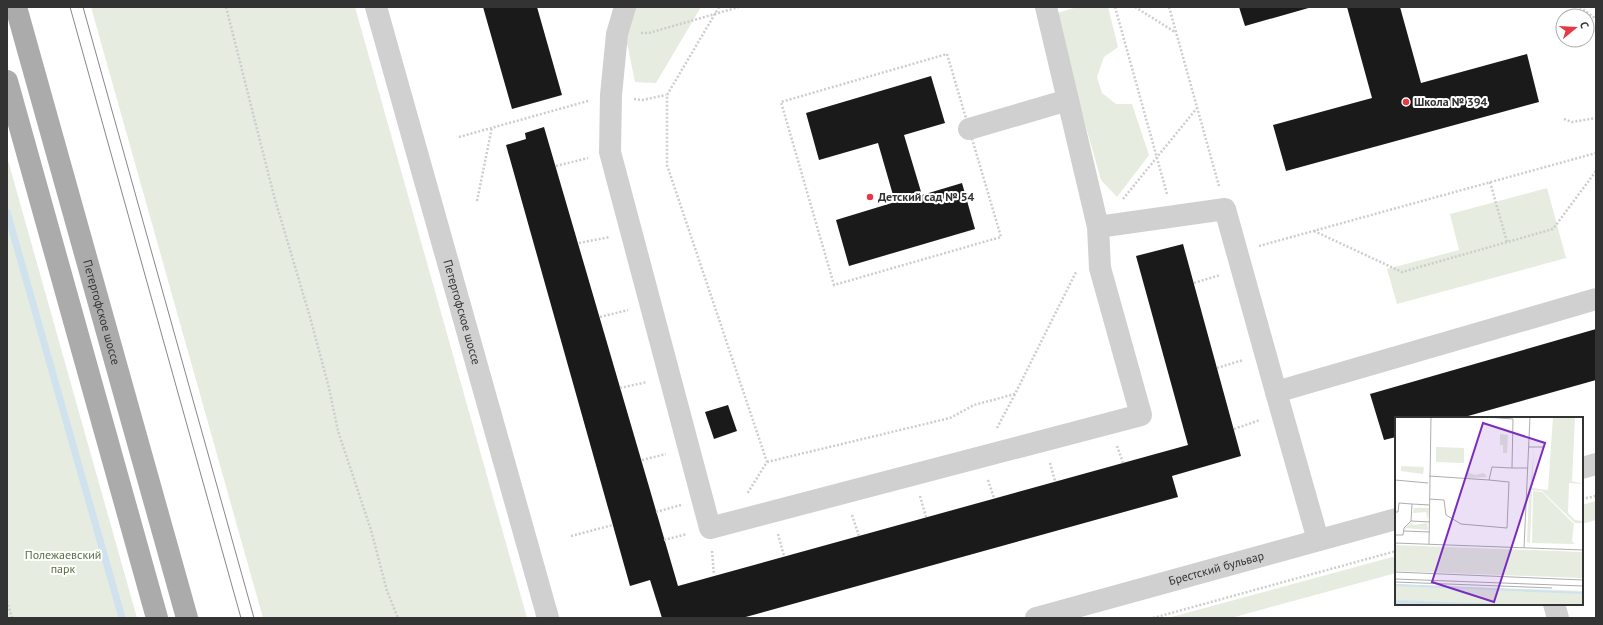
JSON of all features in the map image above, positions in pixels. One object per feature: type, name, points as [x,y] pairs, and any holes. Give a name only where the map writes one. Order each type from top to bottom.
[{"type":"main road","name":"Петергофское шоссе","points":[[16,7],[187,618]]},
{"type":"main road","points":[[7,81],[157,618]]},
{"type":"street","name":"Петергофское шоссе","points":[[376,7],[548,618]]},
{"type":"street","points":[[625,7],[617,34],[610,95],[610,152],[710,528],[1141,415],[1100,268],[1098,227],[1046,7]]},
{"type":"street","points":[[969,129],[1068,100]]},
{"type":"street","points":[[1098,227],[1225,209],[1318,540]]},
{"type":"street","points":[[1276,392],[1596,299]]},
{"type":"street","points":[[1583,468],[1596,464]]},
{"type":"street","name":"Брестский бульвар","points":[[1036,618],[1395,518]]},
{"type":"street","points":[[1554,605],[1558,618]]},
{"type":"path","points":[[226,7],[274,196],[310,317],[329,388],[338,431],[370,530],[387,591],[398,618]]},
{"type":"path","points":[[719,7],[667,95],[666,165],[766,462]]},
{"type":"path","points":[[617,34],[649,33],[739,7]]},
{"type":"path","points":[[1115,7],[1167,195]]},
{"type":"path","points":[[1135,7],[1176,33]]},
{"type":"path","points":[[1169,7],[1221,193]]},
{"type":"path","points":[[1580,7],[1596,19]]},
{"type":"path","points":[[947,54],[969,129],[1001,237],[834,286],[781,102],[947,54]]},
{"type":"path","points":[[459,136],[610,95],[642,100],[667,95]]},
{"type":"path","points":[[1098,227],[1157,158],[1197,108]]},
{"type":"path","points":[[1564,119],[1572,122],[1596,118]]},
{"type":"path","points":[[477,201],[492,127]]},
{"type":"path","points":[[556,166],[610,152]]},
{"type":"path","points":[[1237,252],[1596,153]]},
{"type":"path","points":[[1314,231],[1402,272],[1553,229],[1596,171]]},
{"type":"path","points":[[1490,182],[1507,242]]},
{"type":"path","points":[[579,243],[631,233]]},
{"type":"path","points":[[981,457],[1016,394],[1077,271]]},
{"type":"path","points":[[600,317],[651,305]]},
{"type":"path","points":[[620,388],[669,376]]},
{"type":"path","points":[[728,523],[766,462],[950,418],[974,404],[1016,394]]},
{"type":"path","points":[[1583,500],[1596,496]]},
{"type":"path","points":[[571,536],[613,524]]},
{"type":"path","points":[[1153,618],[1395,551]]},
{"type":"path","points":[[7,601],[12,618]]},
{"type":"green space","points":[[91,7],[355,7],[527,618],[263,618]]},
{"type":"green space","points":[[635,7],[701,7],[656,83],[635,82],[626,38]]},
{"type":"green space","points":[[1077,7],[1108,7],[1118,47],[1104,57],[1097,77],[1102,93],[1116,104],[1132,104],[1149,155],[1117,197],[1101,180],[1054,14]]},
{"type":"green space","name":"Полежаевский парк","points":[[7,157],[137,618],[7,618]]},
{"type":"green space","points":[[1547,188],[1566,258],[1397,304],[1387,269],[1459,250],[1450,214]]},
{"type":"green space","points":[[1596,501],[1596,520],[1583,524],[1583,505]]},
{"type":"green space","points":[[1395,556],[1395,573],[1231,618],[1168,618]]},
{"type":"building","points":[[483,7],[537,7],[562,95],[512,109]]},
{"type":"building","points":[[1239,7],[1312,7],[1245,26]]},
{"type":"building","points":[[1347,7],[1400,7],[1421,83],[1527,54],[1539,102],[1286,171],[1273,125],[1372,98]]},
{"type":"building","points":[[931,76],[945,123],[904,135],[922,195],[962,183],[975,229],[849,266],[836,220],[895,202],[878,143],[819,160],[806,113]]},
{"type":"building","points":[[544,127],[678,586],[1188,445],[1136,256],[1183,244],[1241,456],[1172,476],[1178,497],[742,618],[662,618],[650,580],[630,586],[506,145],[526,139],[525,133]]},
{"type":"building","points":[[1596,329],[1596,380],[1465,417],[1395,417],[1395,437],[1384,440],[1370,394]]},
{"type":"building","points":[[728,405],[737,431],[714,439],[705,412]]},
{"type":"waterway","points":[[7,212],[122,618]]},
{"type":"tram line","points":[[70,7],[241,618]]},
{"type":"tram line","points":[[83,7],[254,618]]},
{"type":"place","name":"Школа № 394","points":[[1406,102]]},
{"type":"place","name":"Детский сад № 54","points":[[870,197]]}]
